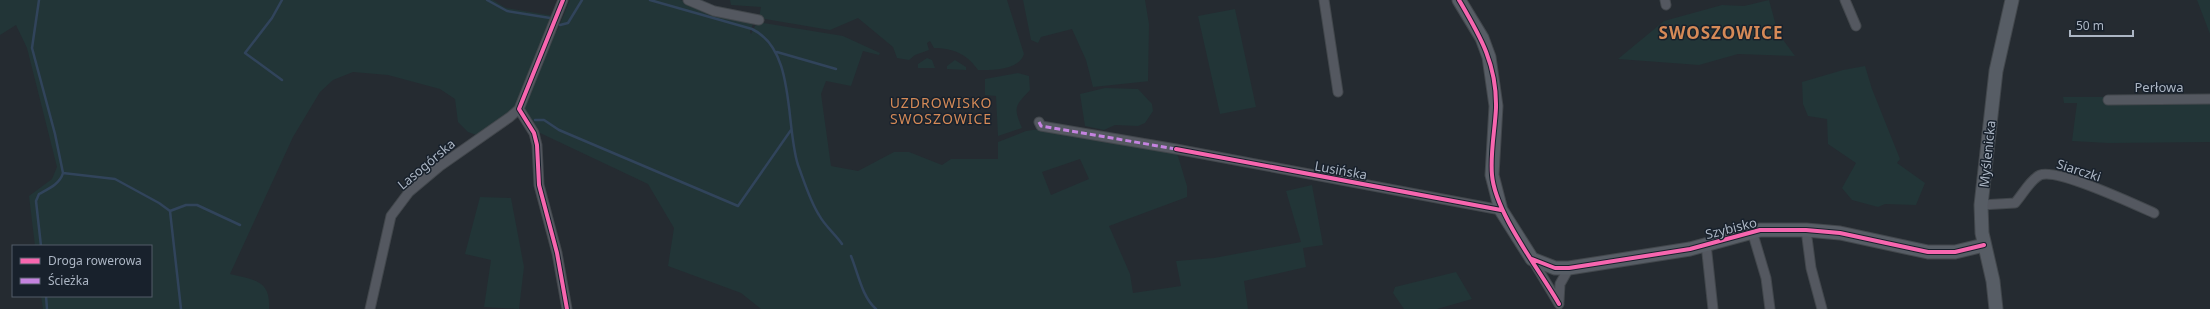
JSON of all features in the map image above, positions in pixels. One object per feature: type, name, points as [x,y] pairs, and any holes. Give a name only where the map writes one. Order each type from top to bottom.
[{"type":"street","points":[[563,0],[519,109],[534,133],[537,145],[539,185],[557,253],[567,309]]},
{"type":"street","points":[[688,0],[695,5],[726,14],[759,20]]},
{"type":"street","points":[[1324,0],[1338,92]]},
{"type":"street","points":[[1459,0],[1482,38],[1489,57],[1496,106],[1492,175],[1501,210],[1559,306]]},
{"type":"street","points":[[1845,0],[1856,26]]},
{"type":"street","name":"Myślenicka","points":[[1996,309],[1993,281],[1984,245],[1982,205],[1996,71],[2012,0]]},
{"type":"street","name":"Perłowa","points":[[2108,100],[2210,99]]},
{"type":"street","name":"Lasogórska","points":[[370,309],[391,216],[409,192],[440,166],[510,117],[519,109]]},
{"type":"street","name":"Lusińska","points":[[1039,122],[1041,126],[1176,148],[1501,210]]},
{"type":"street","name":"Siarczki","points":[[1982,205],[2015,203],[2034,179],[2045,174],[2056,175],[2083,183],[2154,213]]},
{"type":"street","points":[[1752,230],[1766,278],[1770,309]]},
{"type":"street","name":"Szybisko","points":[[1532,259],[1555,268],[1569,268],[1690,249],[1752,230],[1806,230],[1840,233],[1928,252],[1955,252],[1984,245]]},
{"type":"street","points":[[1806,230],[1811,268],[1822,309]]},
{"type":"street","points":[[1706,244],[1713,309]]},
{"type":"street","points":[[1559,306],[1560,284],[1569,268]]},
{"type":"shaded area","points":[[0,0],[493,0],[506,8],[554,16],[517,106],[479,136],[468,132],[458,122],[455,99],[440,89],[388,75],[353,72],[333,80],[320,92],[293,137],[230,274],[259,282],[264,286],[269,299],[269,309],[43,309],[41,297],[152,297],[152,245],[35,245],[29,196],[52,179],[57,167],[27,48],[16,25],[0,35]]},
{"type":"shaded area","points":[[570,0],[680,0],[754,21],[750,32],[751,34],[757,22],[843,36],[880,53],[879,55],[863,51],[851,86],[826,81],[821,94],[831,166],[858,171],[894,152],[909,152],[942,165],[951,159],[998,159],[998,142],[1026,131],[1040,129],[1177,153],[1187,186],[1187,197],[1109,226],[1130,274],[1133,293],[1181,286],[1176,261],[1214,258],[1301,242],[1286,191],[1312,185],[1323,245],[1303,248],[1306,267],[1244,281],[1248,309],[761,309],[741,293],[668,266],[674,228],[648,184],[538,132],[524,109],[552,36],[557,31]],"holes":[[[1080,159],[1089,179],[1051,195],[1042,172]]]},
{"type":"shaded area","points":[[730,0],[1007,0],[1024,54],[1017,63],[1011,66],[998,69],[978,70],[974,64],[964,56],[947,49],[934,48],[930,41],[927,43],[929,50],[915,55],[909,60],[897,58],[893,47],[858,18],[830,30],[759,18],[761,7],[731,5]]},
{"type":"shaded area","points":[[1023,0],[1145,0],[1149,24],[1148,81],[1150,81],[1093,87],[1086,60],[1072,29],[1041,37],[1038,43],[1031,40]]},
{"type":"shaded area","points":[[1769,0],[1778,33],[1795,56],[1738,54],[1699,65],[1618,59],[1664,21],[1722,5],[1744,6]]},
{"type":"shaded area","points":[[2197,0],[2210,0],[2210,34]]},
{"type":"shaded area","points":[[1235,9],[1256,107],[1220,114],[1198,16]]},
{"type":"shaded area","points":[[927,58],[932,60],[935,68],[918,68],[918,64]]},
{"type":"shaded area","points":[[955,60],[966,67],[966,70],[947,69],[947,66]]},
{"type":"shaded area","points":[[1865,66],[1872,89],[1900,159],[1897,163],[1925,183],[1916,205],[1885,204],[1878,207],[1852,200],[1842,188],[1856,163],[1828,144],[1827,119],[1808,116],[1803,104],[1802,82],[1843,70]]},
{"type":"shaded area","points":[[1018,73],[1029,76],[1030,90],[1017,107],[1017,115],[1022,128],[998,136],[996,96],[985,95],[985,79]]},
{"type":"shaded area","points":[[1105,88],[1138,89],[1152,104],[1153,111],[1145,123],[1138,126],[1115,125],[1104,130],[1085,126],[1080,94]]},
{"type":"shaded area","points":[[2063,97],[2104,97],[2105,103],[2210,103],[2210,142],[2108,143],[2072,141],[2077,103],[2064,103]]},
{"type":"shaded area","points":[[480,197],[511,198],[524,267],[519,309],[484,307],[491,260],[465,254]]},
{"type":"shaded area","points":[[1456,272],[1472,299],[1437,309],[1404,309],[1393,293],[1395,287]]},
{"type":"waterway","points":[[39,0],[32,48],[55,134],[63,173],[56,183],[39,194],[36,201],[41,245]]},
{"type":"waterway","points":[[282,0],[272,18],[245,53],[282,80]]},
{"type":"waterway","points":[[487,0],[507,11],[550,18]]},
{"type":"waterway","points":[[560,25],[568,23],[582,0]]},
{"type":"waterway","points":[[650,0],[752,29],[766,39],[776,53],[782,70],[787,90],[794,148],[805,184],[821,219],[842,244]]},
{"type":"waterway","points":[[777,52],[836,69]]},
{"type":"waterway","points":[[535,120],[544,120],[559,130],[738,206],[791,130]]},
{"type":"waterway","points":[[63,173],[115,179],[159,203],[170,211],[181,309]]},
{"type":"waterway","points":[[170,211],[186,205],[197,205],[240,225]]},
{"type":"waterway","points":[[851,256],[867,298],[876,309]]},
{"type":"waterway","points":[[46,297],[47,309]]},
{"type":"marked path","points":[[1039,122],[1041,126],[1176,149]]},
{"type":"cycle path","points":[[563,0],[519,109],[534,133],[537,145],[539,185],[557,253],[567,309]]},
{"type":"cycle path","points":[[1459,0],[1486,51],[1494,78],[1496,108],[1492,150],[1492,175],[1495,190],[1501,206],[1519,241],[1559,304]]},
{"type":"cycle path","points":[[1176,149],[1501,210]]},
{"type":"cycle path","points":[[1532,259],[1555,268],[1569,268],[1690,249],[1760,230],[1806,230],[1840,233],[1928,252],[1955,252],[1984,245]]},
{"type":"district","name":"SWOSZOWICE","points":[[1721,33]]},
{"type":"district","name":"UZDROWISKO SWOSZOWICE","points":[[941,112]]}]
